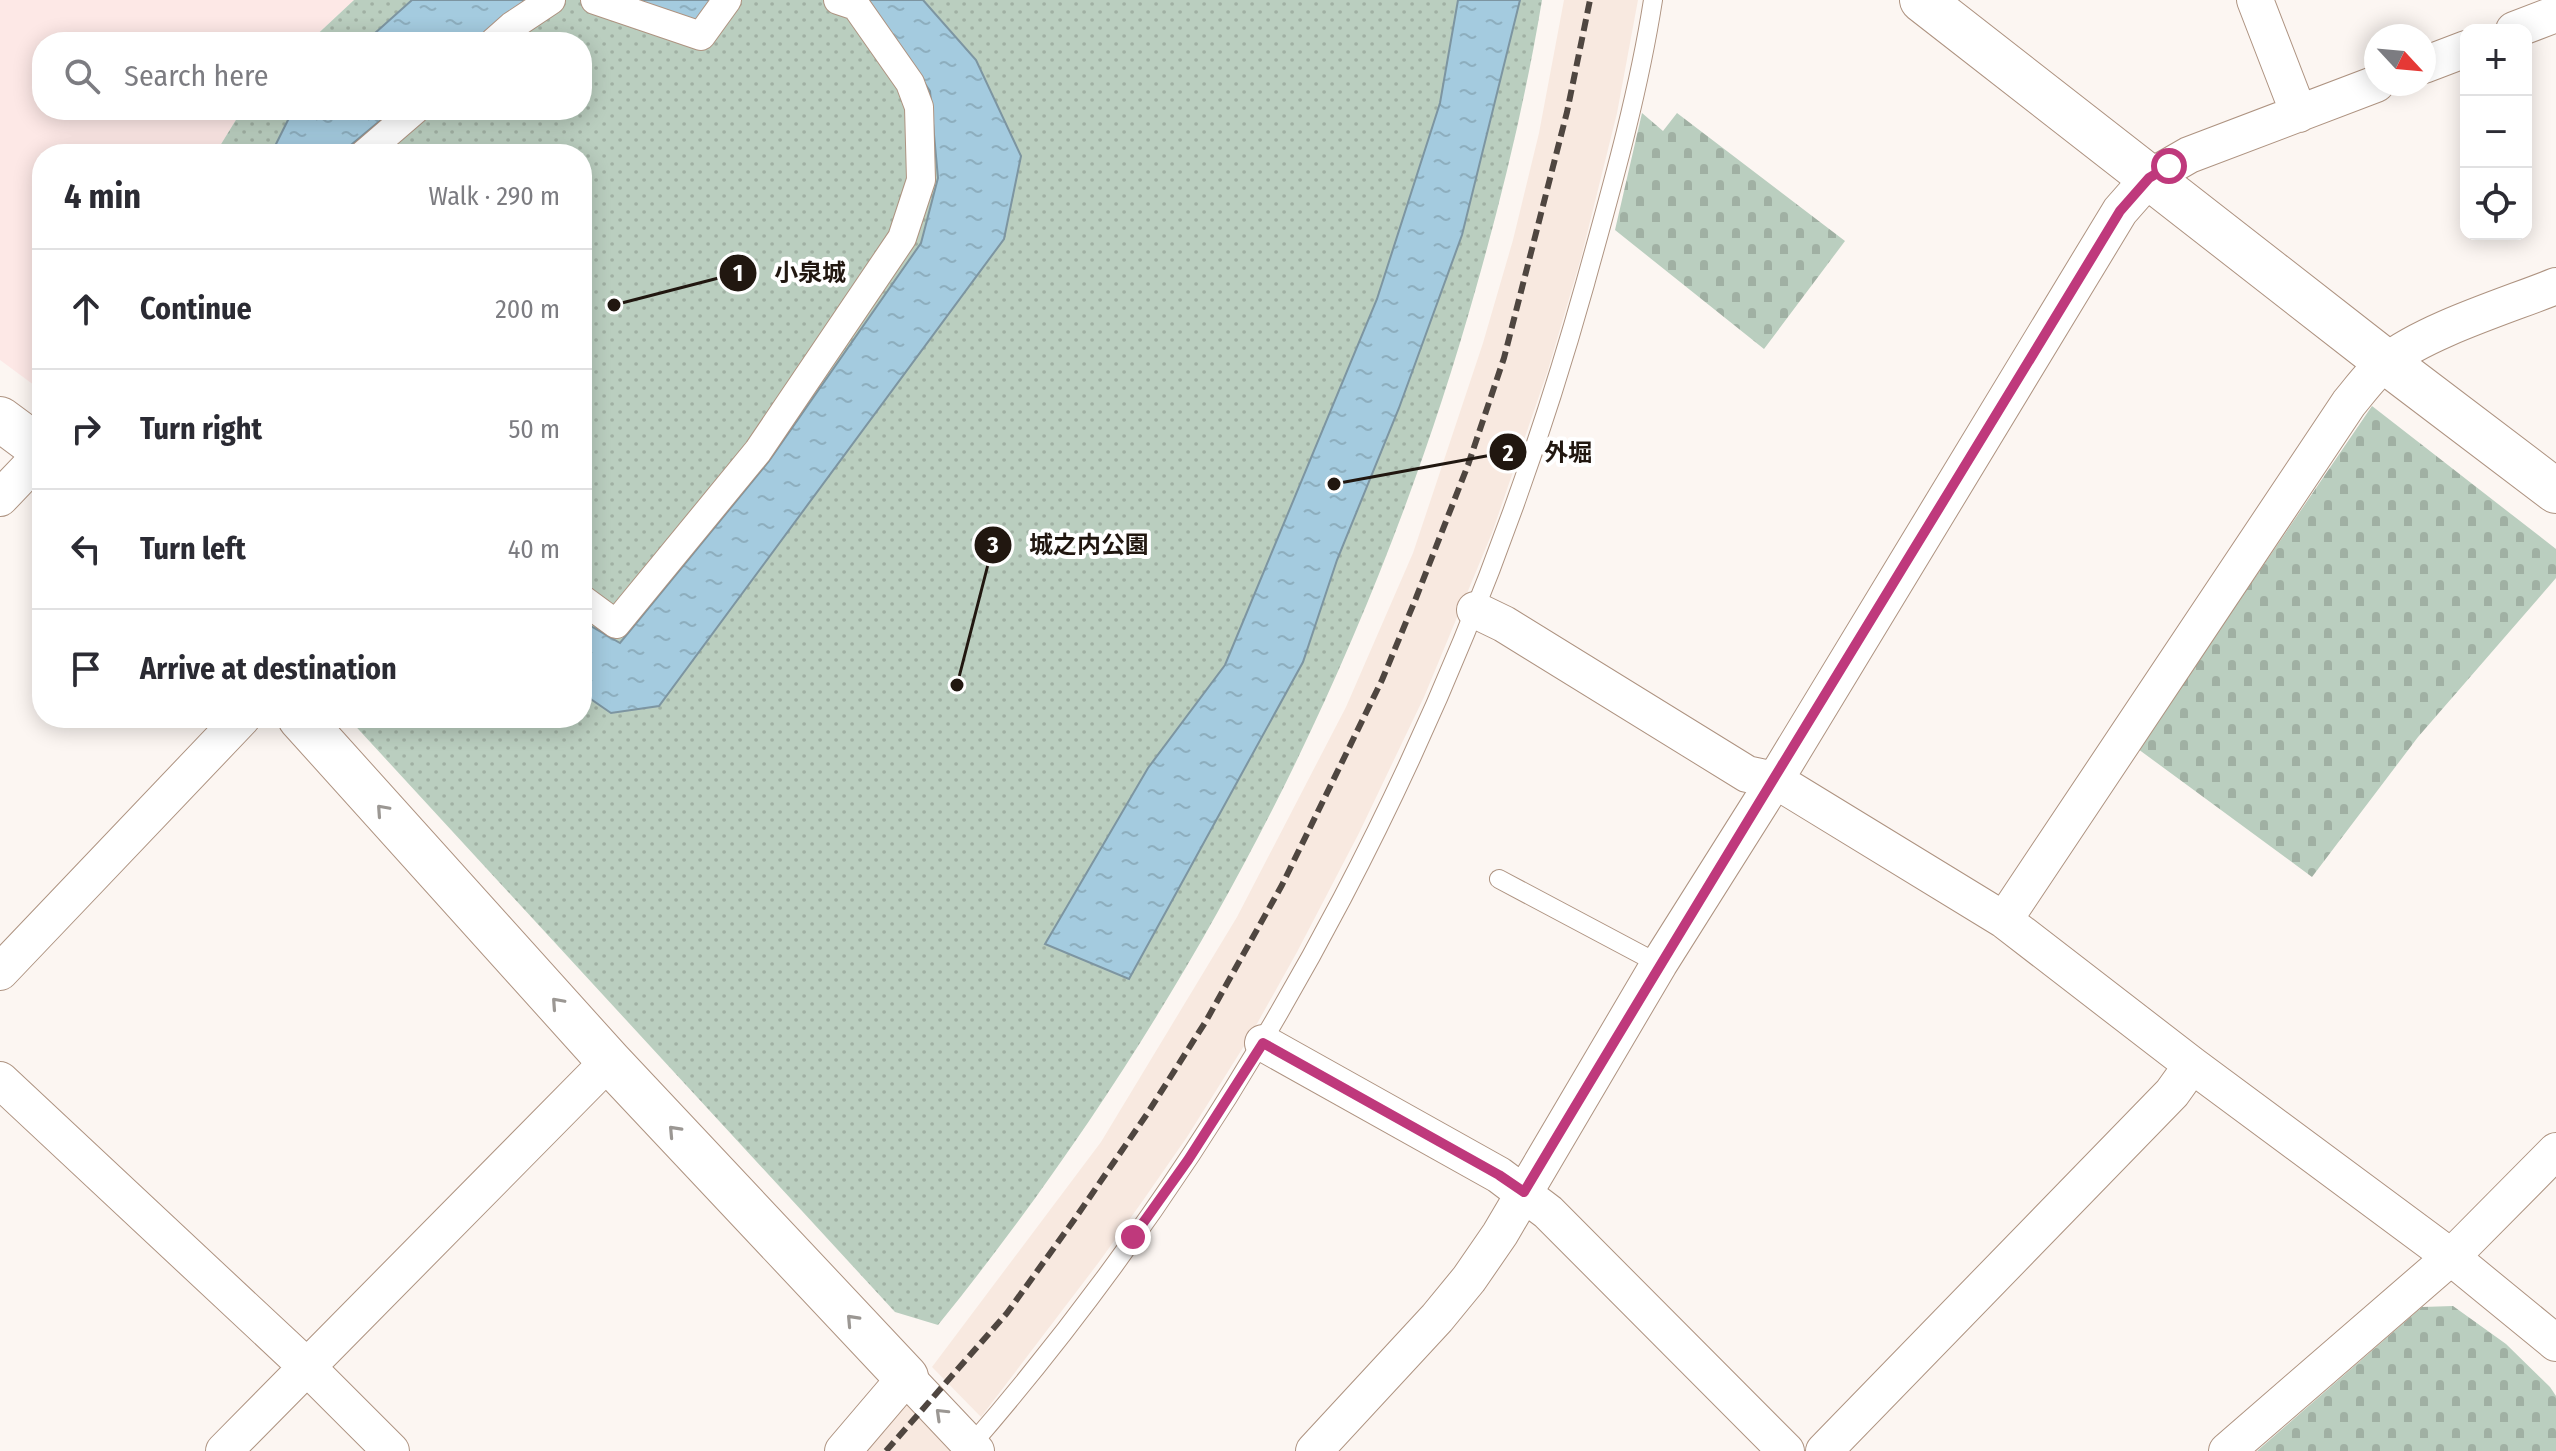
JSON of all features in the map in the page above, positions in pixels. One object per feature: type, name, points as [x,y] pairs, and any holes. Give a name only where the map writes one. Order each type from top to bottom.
[{"type":"street","points":[[505,32],[551,0]]},
{"type":"street","points":[[595,0],[701,36],[727,0]]},
{"type":"street","points":[[592,606],[616,624],[758,451],[902,238],[921,180],[919,107],[910,83],[856,6],[838,0]]},
{"type":"street","points":[[1922,0],[2556,491]]},
{"type":"street","points":[[2255,0],[2299,114]]},
{"type":"street","points":[[2530,24],[2556,14]]},
{"type":"street","points":[[2436,60],[2460,51]]},
{"type":"street","points":[[1314,1451],[1437,1318],[1500,1234],[1659,964],[1775,780],[2120,211],[2149,178],[2189,155],[2364,89]]},
{"type":"street","points":[[376,144],[403,120]]},
{"type":"street","points":[[2004,920],[2349,403],[2386,362],[2433,335],[2556,286]]},
{"type":"street","points":[[0,419],[32,444]]},
{"type":"street","points":[[0,498],[32,463]]},
{"type":"street","points":[[1475,610],[1504,624],[1747,774],[1775,780],[2004,920],[2192,1065],[2451,1257],[2556,1343]]},
{"type":"street","points":[[0,972],[232,728]]},
{"type":"street","points":[[309,728],[609,1061],[974,1448]]},
{"type":"street","points":[[1263,1043],[1524,1192],[1548,1212],[1786,1451]]},
{"type":"street","points":[[224,1451],[609,1061]]},
{"type":"street","points":[[1824,1451],[2172,1093],[2192,1065]]},
{"type":"street","points":[[0,1080],[307,1367],[391,1451]]},
{"type":"street","points":[[2227,1451],[2451,1257],[2556,1151]]},
{"type":"street","points":[[843,1451],[906,1377]]},
{"type":"lane","points":[[974,1448],[1088,1300],[1188,1160],[1263,1043],[1333,917],[1392,799],[1475,610],[1539,434],[1575,320],[1621,154],[1653,0]]},
{"type":"lane","points":[[1499,879],[1659,964]]},
{"type":"shaded area","points":[[0,0],[354,0],[320,32],[32,32],[32,120],[236,120],[221,144],[32,144],[32,384],[0,360]]},
{"type":"shaded area","points":[[1564,0],[1638,0],[1617,113],[1581,258],[1548,370],[1492,533],[1424,697],[1359,833],[1249,1038],[1144,1199],[981,1417],[932,1367],[1101,1142],[1237,917],[1346,707],[1413,553],[1483,343],[1513,240],[1539,133]]},
{"type":"shaded area","points":[[904,1397],[951,1451],[857,1451]]},
{"type":"green space","points":[[354,0],[1542,0],[1521,109],[1495,217],[1433,429],[1382,567],[1324,702],[1260,834],[1189,963],[1111,1087],[1028,1208],[938,1325],[895,1312],[357,728],[592,728],[592,144],[221,144],[236,120],[592,120],[592,32],[320,32]]},
{"type":"green space","points":[[1642,113],[1663,131],[1677,113],[1845,241],[1764,349],[1615,230]]},
{"type":"green space","points":[[2372,406],[2556,549],[2556,578],[2418,737],[2312,877],[2138,749]]},
{"type":"green space","points":[[2453,1306],[2506,1344],[2550,1387],[2556,1396],[2556,1451],[2257,1451],[2422,1307]]},
{"type":"water","points":[[412,0],[531,0],[489,32],[376,32]]},
{"type":"water","points":[[625,0],[713,0],[696,25]]},
{"type":"water","points":[[868,0],[923,0],[976,60],[1021,156],[1004,239],[659,706],[611,713],[592,700],[592,627],[620,643],[769,461],[921,243],[938,178],[930,91]]},
{"type":"water","points":[[1458,0],[1520,0],[1462,235],[1399,408],[1337,560],[1303,662],[1129,979],[1045,944],[1148,768],[1225,665],[1377,299],[1440,103]]},
{"type":"water","points":[[288,120],[381,120],[352,144],[276,144]]},
{"type":"railway","points":[[886,1451],[1007,1313],[1147,1114],[1206,1021],[1282,885],[1382,680],[1468,465],[1504,358],[1567,112],[1590,0]]},
{"type":"place","name":"小泉城","points":[[614,305]]},
{"type":"place","name":"外堀","points":[[1334,484]]},
{"type":"place","name":"城之内公園","points":[[957,685]]},
{"type":"route","points":[[1133,1237],[1188,1160],[1263,1043],[1524,1192],[1659,964],[1775,780],[2120,211],[2149,178],[2169,166]]}]
